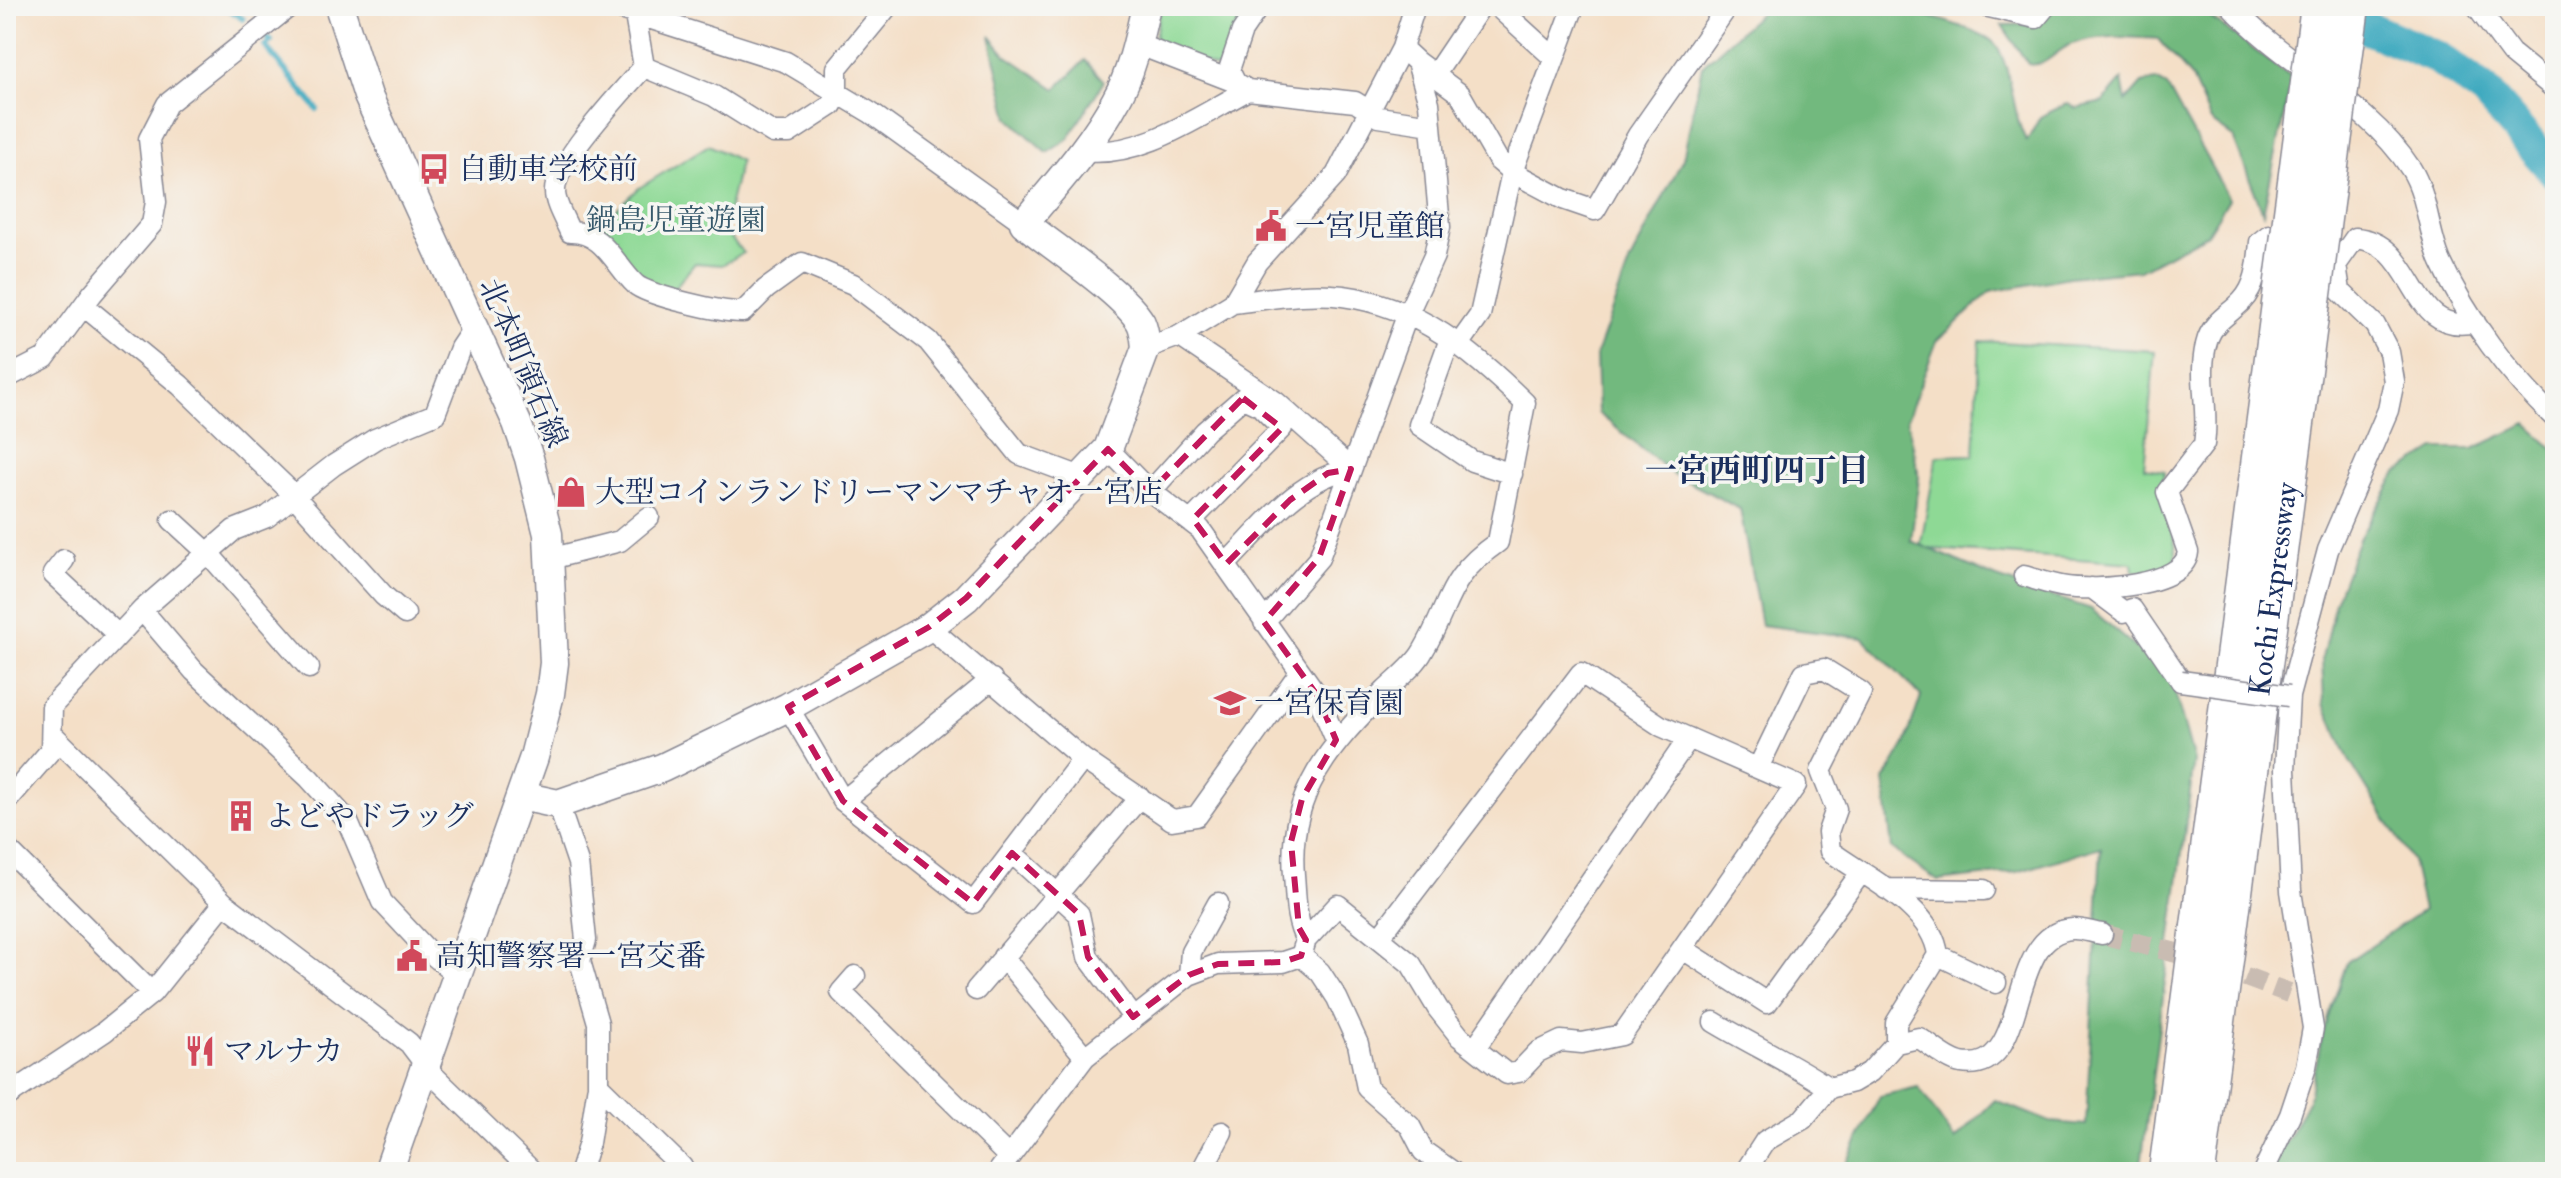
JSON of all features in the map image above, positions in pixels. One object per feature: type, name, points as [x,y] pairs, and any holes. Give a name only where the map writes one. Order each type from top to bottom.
[{"type":"highway","name":"Kochi Expressway","points":[[2196,1172],[2290,353],[2320,6]]},
{"type":"highway","name":"Kochi Expressway","points":[[2168,1172],[2290,353],[2334,125],[2350,6]]},
{"type":"highway","points":[[2334,125],[2357,6]]},
{"type":"street","points":[[6,378],[45,358],[152,224],[156,202],[149,139],[167,104],[290,6]]},
{"type":"street","name":"北本町領石線","points":[[339,6],[368,96],[474,327],[529,458],[548,534],[550,559],[554,663],[550,694],[521,796],[388,1172]]},
{"type":"street","points":[[521,796],[558,804],[662,768],[788,707],[929,627],[966,598],[1108,449],[1146,348],[1140,321],[1123,303],[1024,223],[837,92],[765,54],[611,6]]},
{"type":"street","points":[[644,67],[714,96],[773,133],[797,131],[832,105],[837,92],[837,68],[888,6]]},
{"type":"street","points":[[1024,223],[1082,151],[1117,99],[1137,44],[1146,6]]},
{"type":"street","points":[[1241,86],[1229,70],[1242,31],[1259,6]]},
{"type":"street","points":[[1264,622],[1319,558],[1343,470],[1434,256],[1440,227],[1431,125],[1409,55],[1415,6]]},
{"type":"street","points":[[1436,73],[1481,6]]},
{"type":"street","points":[[1497,6],[1554,58]]},
{"type":"street","points":[[1512,474],[1472,461],[1419,425],[1454,343],[1480,315],[1512,172],[1574,6]]},
{"type":"street","points":[[1409,55],[1460,94],[1498,160],[1512,172],[1563,199],[1595,210],[1638,135],[1728,6]]},
{"type":"street","points":[[1985,6],[2036,18],[2046,6]]},
{"type":"street","points":[[2231,6],[2360,112],[2412,170],[2440,260],[2475,322],[2531,396],[2555,418]]},
{"type":"street","points":[[2476,6],[2511,53],[2555,89]]},
{"type":"street","points":[[635,15],[644,67]]},
{"type":"street","points":[[1137,44],[1241,86],[1355,102],[1379,117],[1431,125]]},
{"type":"street","points":[[1233,303],[1257,262],[1336,175],[1370,112],[1409,55]]},
{"type":"street","points":[[644,67],[589,129],[557,181],[554,191],[570,232],[593,237],[637,287],[725,313],[743,312],[766,289],[802,263],[853,284],[928,341],[1019,454],[1081,477]]},
{"type":"street","points":[[1082,151],[1105,154],[1153,141],[1241,86]]},
{"type":"street","points":[[2024,576],[2063,587],[2092,588],[2164,579],[2178,572],[2187,559],[2186,543],[2167,492],[2204,444],[2201,367],[2210,333],[2221,318],[2244,300],[2256,277],[2260,242],[2269,235],[2337,238],[2347,246]]},
{"type":"street","points":[[2263,1172],[2290,1115],[2306,1067],[2313,1028],[2297,996],[2285,770],[2289,696],[2328,550],[2388,410],[2394,381],[2389,352],[2375,325],[2340,291],[2336,265],[2355,238],[2373,239],[2388,249],[2434,318],[2455,327],[2475,322]]},
{"type":"street","points":[[1146,348],[1179,336],[1233,303],[1342,296],[1408,313],[1432,324],[1525,403],[1498,542],[1476,558],[1456,580],[1422,653],[1336,740],[1302,799],[1291,842],[1299,928],[1304,948],[1337,998],[1358,1044],[1367,1088],[1410,1126],[1423,1151],[1453,1172]]},
{"type":"street","points":[[84,306],[180,385],[294,496],[373,585],[405,614]]},
{"type":"street","points":[[6,802],[51,750],[52,706],[142,610],[234,530],[267,517],[375,439],[435,414],[460,348],[474,327]]},
{"type":"street","points":[[1179,336],[1276,402],[1343,470]]},
{"type":"street","points":[[2531,396],[2555,398]]},
{"type":"street","points":[[1151,491],[1205,431],[1243,398],[1260,406],[1282,428],[1289,429],[1343,470]]},
{"type":"street","points":[[1191,521],[1282,428]]},
{"type":"street","points":[[1108,449],[1151,491],[1191,521],[1226,564],[1317,695],[1336,740]]},
{"type":"street","points":[[1290,500],[1290,491],[1313,467],[1312,463]]},
{"type":"street","points":[[1226,564],[1290,500],[1328,473],[1343,470]]},
{"type":"street","points":[[550,559],[620,541],[649,517]]},
{"type":"street","points":[[172,520],[208,553],[309,668]]},
{"type":"street","points":[[64,560],[53,574],[118,635]]},
{"type":"street","points":[[2092,588],[2124,612],[2132,609],[2181,681],[2289,696]]},
{"type":"street","points":[[142,610],[194,671],[309,778],[347,820],[370,881],[382,902],[427,950],[457,975]]},
{"type":"street","points":[[929,627],[1083,759],[1172,820],[1197,816],[1300,672]]},
{"type":"street","points":[[1759,766],[1804,673],[1824,669],[1861,692],[1821,771],[1823,783],[1834,795],[1836,809],[1828,832],[1830,851],[1886,889],[1929,925],[1938,955],[1996,983]]},
{"type":"street","points":[[855,976],[841,992],[1003,1165],[1085,1057],[1133,1017],[1189,975],[1218,964],[1283,962],[1304,948],[1338,905],[1411,964],[1438,1009],[1460,1037],[1507,1074],[1519,1072],[1538,1052],[1561,1041],[1582,1043],[1622,1035],[1796,785],[1759,766],[1661,726],[1581,673],[1379,938]]},
{"type":"street","points":[[843,801],[992,679]]},
{"type":"street","points":[[788,707],[843,801],[973,903],[1083,759]]},
{"type":"street","points":[[52,734],[224,903],[409,1043],[426,1066],[533,1172]]},
{"type":"street","points":[[1475,1048],[1689,738]]},
{"type":"street","points":[[976,990],[1140,797]]},
{"type":"street","points":[[558,804],[578,863],[586,940],[580,961],[598,1023],[598,1085],[580,1172]]},
{"type":"street","points":[[6,848],[152,993]]},
{"type":"street","points":[[1012,853],[1079,914],[1088,957],[1133,1017]]},
{"type":"street","points":[[1683,949],[1767,1003],[1860,874]]},
{"type":"street","points":[[1886,889],[1984,890]]},
{"type":"street","points":[[6,1097],[104,1032],[152,993],[224,903]]},
{"type":"street","points":[[1189,975],[1191,952],[1218,903]]},
{"type":"street","points":[[1745,1172],[1765,1141],[1803,1119],[1829,1088],[1853,1082],[1870,1072],[1896,1043],[1919,1038],[1958,1063],[1981,1064],[1995,1054],[2005,1037],[2036,949],[2050,936],[2072,929],[2102,934]]},
{"type":"street","points":[[1896,1043],[1896,1023],[1938,955]]},
{"type":"street","points":[[1003,957],[1085,1057]]},
{"type":"street","points":[[1714,1022],[1755,1047],[1780,1056],[1829,1088]]},
{"type":"street","points":[[598,1085],[682,1167]]},
{"type":"street","points":[[1201,1172],[1222,1132]]},
{"type":"highlighted area","points":[[1243,398],[1282,428],[1193,519],[1226,564],[1290,500],[1328,473],[1351,469],[1319,558],[1264,622],[1317,695],[1336,740],[1302,799],[1291,842],[1299,928],[1306,940],[1301,956],[1283,962],[1218,964],[1189,975],[1133,1017],[1088,957],[1079,914],[1012,853],[973,903],[843,801],[788,707],[929,627],[966,598],[1108,449],[1150,492]]},
{"type":"green space","points":[[1879,4],[1977,32],[1994,43],[2001,54],[2018,120],[2027,141],[2040,117],[2068,103],[2076,108],[2103,102],[2122,80],[2126,101],[2142,83],[2156,80],[2167,86],[2229,199],[2207,234],[2140,270],[2069,277],[1990,292],[1937,341],[1907,419],[1919,477],[1911,541],[1997,578],[2091,609],[2171,678],[2194,761],[2140,1172],[1842,1172],[1880,1096],[1918,1087],[1955,1140],[1995,1100],[2050,1122],[2086,1125],[2101,847],[2017,872],[1938,881],[1892,849],[1884,780],[1905,744],[1921,696],[1863,638],[1761,625],[1740,509],[1673,474],[1598,413],[1596,355],[1630,261],[1683,159],[1702,66],[1768,6]]},
{"type":"green space","points":[[1161,6],[1252,6],[1226,63],[1216,68],[1160,44],[1155,37]]},
{"type":"green space","points":[[2055,6],[2205,6],[2211,18],[2292,78],[2263,213],[2233,137],[2211,121],[2192,78],[2159,39],[2093,39],[2066,47],[2046,61],[2028,64],[2002,25],[2039,24]]},
{"type":"green space","points":[[990,36],[1006,55],[1056,89],[1085,60],[1104,81],[1068,139],[1047,153],[1009,118]]},
{"type":"green space","name":"鍋島児童遊園","points":[[709,145],[740,161],[724,229],[743,253],[722,265],[695,263],[666,298],[636,273],[602,223],[639,188]]},
{"type":"green space","points":[[1980,341],[2155,351],[2144,468],[2165,471],[2162,497],[2174,541],[2175,565],[2165,572],[2133,572],[2132,563],[1920,548],[1937,456],[1974,455]]},
{"type":"green space","points":[[2527,424],[2555,450],[2555,1172],[2274,1172],[2274,1164],[2308,1101],[2324,1029],[2347,962],[2423,910],[2412,861],[2349,760],[2324,704],[2322,658],[2335,602],[2359,539],[2397,473],[2435,449],[2473,449]]},
{"type":"waterway","points":[[225,6],[243,19]]},
{"type":"waterway","points":[[2325,10],[2438,58],[2483,90],[2555,172]]},
{"type":"waterway","points":[[266,37],[271,41],[265,46],[317,109]]},
{"type":"tunnel","points":[[2102,934],[2192,957],[2289,993]]},
{"type":"place","name":"自動車学校前","points":[[434,169]]},
{"type":"place","name":"一宮児童館","points":[[1271,226]]},
{"type":"place","name":"大型コインランドリーマンマチャオ一宮店","points":[[571,492]]},
{"type":"place","name":"一宮保育園","points":[[1230,703]]},
{"type":"place","name":"よどやドラッグ","points":[[241,816]]},
{"type":"place","name":"高知警察署一宮交番","points":[[412,956]]},
{"type":"place","name":"マルナカ","points":[[200,1051]]},
{"type":"district","name":"一宮西町四丁目","points":[[1757,471]]}]
